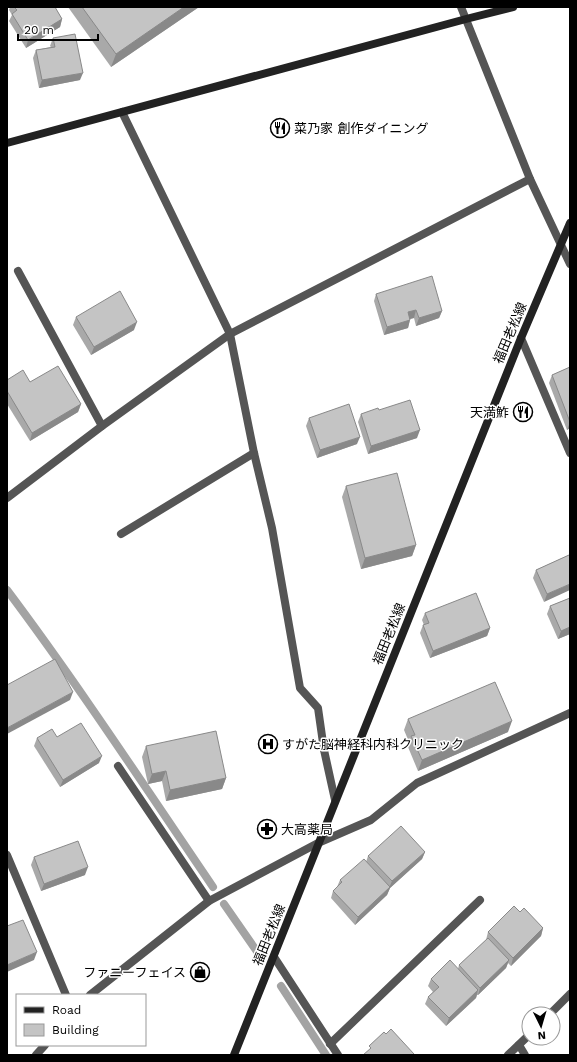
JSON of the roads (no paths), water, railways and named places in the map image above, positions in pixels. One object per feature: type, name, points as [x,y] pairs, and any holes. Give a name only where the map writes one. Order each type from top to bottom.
[{"type":"main road","points":[[7,143],[513,7]]},
{"type":"main road","name":"福田老松線","points":[[234,1055],[521,338],[570,223]]},
{"type":"street","points":[[461,7],[530,179],[570,264]]},
{"type":"street","points":[[122,112],[230,334],[254,453],[272,528],[300,688],[318,708],[324,750],[336,800]]},
{"type":"street","points":[[7,498],[102,426],[230,334],[530,179]]},
{"type":"street","points":[[18,271],[102,426]]},
{"type":"street","points":[[521,338],[570,453]]},
{"type":"street","points":[[121,534],[254,453]]},
{"type":"street","points":[[91,994],[209,901],[318,843],[371,820],[417,783],[570,713]]},
{"type":"street","points":[[118,766],[209,901]]},
{"type":"street","points":[[7,856],[66,994]]},
{"type":"street","points":[[330,1044],[480,900]]},
{"type":"street","points":[[274,957],[338,1055]]},
{"type":"street","points":[[558,1006],[570,994]]},
{"type":"street","points":[[508,1055],[519,1045],[525,1055]]},
{"type":"street","points":[[36,1055],[44,1046]]},
{"type":"waterway","points":[[7,590],[86,700],[213,887]]},
{"type":"waterway","points":[[224,904],[258,953]]},
{"type":"waterway","points":[[281,986],[326,1055]]},
{"type":"place","name":"菜乃家 創作ダイニング","points":[[280,128]]},
{"type":"place","name":"天満鮓","points":[[523,412]]},
{"type":"place","name":"すがた脳神経科内科クリニック","points":[[268,744]]},
{"type":"place","name":"大高薬局","points":[[267,829]]},
{"type":"place","name":"ファニーフェイス","points":[[200,972]]}]
